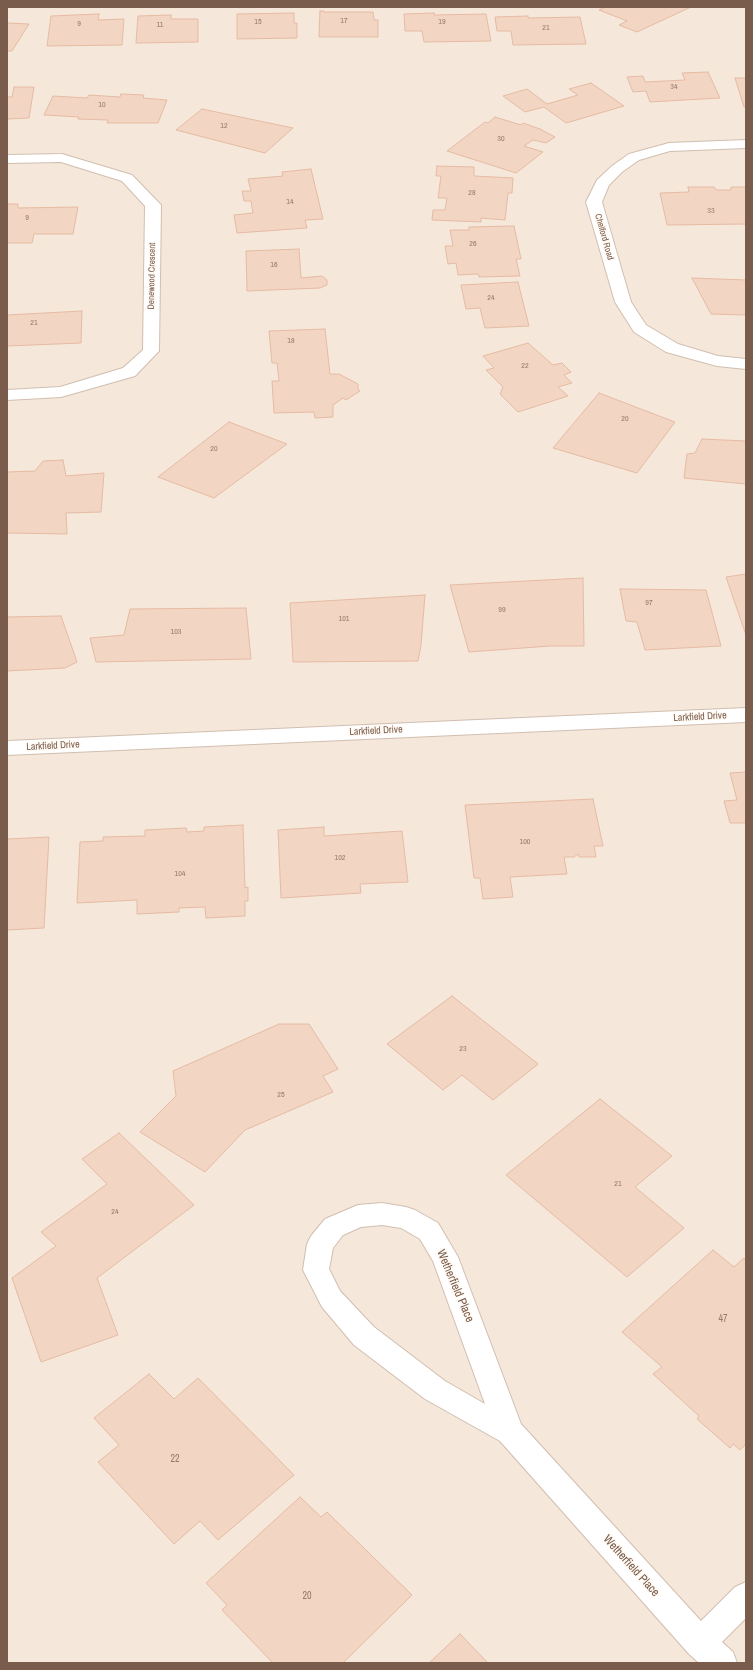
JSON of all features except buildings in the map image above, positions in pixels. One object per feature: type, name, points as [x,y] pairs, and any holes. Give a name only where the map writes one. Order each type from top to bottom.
[{"type":"street","name":"Chelford Road","points":[[746,144],[669,147],[634,157],[617,169],[602,183],[594,202],[624,302],[640,328],[672,348],[717,361],[746,364]]},
{"type":"street","name":"Denewood Crescent","points":[[7,159],[62,158],[127,178],[153,205],[151,351],[129,372],[61,392],[7,395]]},
{"type":"street","name":"Larkfield Drive","points":[[7,748],[746,714]]},
{"type":"street","name":"Wetherfield Place","points":[[510,1432],[457,1286],[445,1257],[429,1231],[406,1218],[382,1214],[358,1216],[334,1227],[320,1244],[316,1270],[331,1299],[364,1336],[435,1390],[510,1432],[700,1643],[722,1663]]},
{"type":"street","points":[[700,1643],[746,1597]]},
{"type":"shaded area","points":[[7,7],[746,7],[746,1663],[7,1663]]}]
